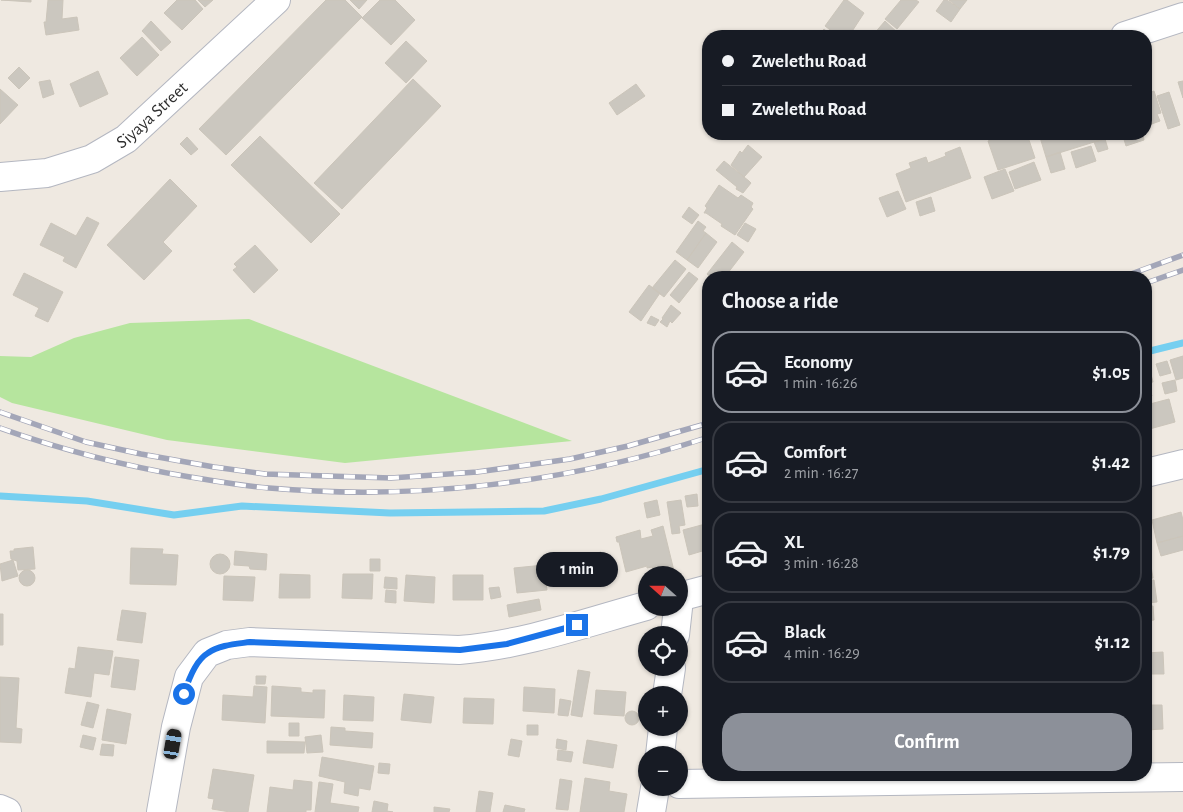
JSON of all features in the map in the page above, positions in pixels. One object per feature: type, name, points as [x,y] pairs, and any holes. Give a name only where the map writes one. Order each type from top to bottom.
[{"type":"street","name":"Siyaya Street","points":[[0,177],[47,172],[83,162],[92,159],[126,139],[276,0]]},
{"type":"street","points":[[1143,30],[1183,17]]},
{"type":"street","points":[[1152,472],[1183,464]]},
{"type":"street","points":[[688,597],[702,592]]},
{"type":"street","points":[[162,812],[176,727],[189,677],[207,653],[227,645],[250,642],[460,650],[483,648],[507,644],[638,608]]},
{"type":"street","points":[[1152,777],[1183,777]]},
{"type":"street","points":[[688,784],[895,781]]},
{"type":"street","points":[[651,812],[654,796]]},
{"type":"street","points":[[0,810],[7,812]]},
{"type":"green space","points":[[249,319],[572,441],[345,463],[167,440],[12,403],[0,397],[0,356],[31,357],[74,338],[130,323]]},
{"type":"building","points":[[1,0],[31,0],[31,2]]},
{"type":"building","points":[[48,0],[63,0],[62,19],[77,17],[79,30],[46,35],[44,22],[46,22]]},
{"type":"building","points":[[177,0],[195,0],[203,9],[182,30],[164,13]]},
{"type":"building","points":[[198,0],[213,0],[205,7]]},
{"type":"building","points":[[326,0],[345,0],[362,17],[226,155],[199,129]]},
{"type":"building","points":[[350,0],[367,0],[359,9]]},
{"type":"building","points":[[380,0],[395,0],[415,20],[391,45],[362,18]]},
{"type":"building","points":[[844,0],[847,0],[864,13],[853,30],[830,30],[825,26]]},
{"type":"building","points":[[901,0],[916,0],[919,2],[897,29],[885,19]]},
{"type":"building","points":[[944,0],[960,9],[951,22],[936,11]]},
{"type":"building","points":[[949,0],[967,0],[960,9]]},
{"type":"building","points":[[151,21],[171,42],[161,51],[142,31]]},
{"type":"building","points":[[885,21],[895,30],[877,30]]},
{"type":"building","points":[[142,37],[159,55],[137,76],[120,58]]},
{"type":"building","points":[[406,41],[427,61],[406,83],[385,63]]},
{"type":"building","points":[[19,67],[30,78],[19,89],[8,78]]},
{"type":"building","points":[[98,71],[108,94],[80,107],[70,84]]},
{"type":"building","points":[[413,79],[441,106],[342,209],[314,183]]},
{"type":"building","points":[[50,80],[54,94],[43,98],[39,82]]},
{"type":"building","points":[[1183,81],[1183,98],[1178,82]]},
{"type":"building","points":[[636,84],[645,96],[617,115],[609,103]]},
{"type":"building","points":[[0,89],[18,105],[0,124]]},
{"type":"building","points":[[1154,91],[1161,113],[1157,114],[1160,121],[1152,124],[1152,92]]},
{"type":"building","points":[[1169,92],[1180,125],[1168,129],[1157,96]]},
{"type":"building","points":[[260,136],[340,214],[311,243],[231,165]]},
{"type":"building","points":[[187,137],[198,149],[191,155],[180,144]]},
{"type":"building","points":[[1029,140],[1035,158],[998,170],[988,141]]},
{"type":"building","points":[[1041,140],[1101,140],[1046,157]]},
{"type":"building","points":[[1105,140],[1108,149],[1098,152],[1094,142]]},
{"type":"building","points":[[1124,140],[1144,140],[1126,146]]},
{"type":"building","points":[[748,145],[762,157],[744,177],[731,165],[740,151],[742,153]]},
{"type":"building","points":[[1091,146],[1096,161],[1076,168],[1071,152]]},
{"type":"building","points":[[960,147],[971,178],[906,202],[896,174],[911,168],[909,163],[926,157],[928,163],[946,156],[945,153]]},
{"type":"building","points":[[1060,152],[1065,169],[1051,173],[1046,157]]},
{"type":"building","points":[[724,161],[751,183],[743,193],[716,170]]},
{"type":"building","points":[[1034,162],[1041,180],[1015,189],[1009,172]]},
{"type":"building","points":[[1005,169],[1014,191],[992,199],[984,177]]},
{"type":"building","points":[[170,179],[197,206],[163,242],[172,251],[144,280],[107,245]]},
{"type":"building","points":[[719,185],[738,198],[741,195],[753,203],[751,207],[753,209],[735,235],[704,213],[707,208],[705,206]]},
{"type":"building","points":[[898,191],[906,209],[887,217],[879,198]]},
{"type":"building","points":[[931,197],[935,211],[920,216],[916,202]]},
{"type":"building","points":[[689,207],[699,215],[692,224],[682,217]]},
{"type":"building","points":[[87,217],[99,223],[76,268],[63,261],[65,257],[40,245],[51,223],[76,236]]},
{"type":"building","points":[[698,221],[706,227],[703,231],[706,233],[687,260],[676,252]]},
{"type":"building","points":[[745,223],[756,229],[748,242],[737,235]]},
{"type":"building","points":[[706,233],[717,242],[698,268],[687,260]]},
{"type":"building","points":[[732,242],[744,252],[729,271],[709,271]]},
{"type":"building","points":[[255,245],[278,270],[254,293],[233,270],[237,267],[234,264]]},
{"type":"building","points":[[675,260],[686,269],[664,297],[652,288]]},
{"type":"building","points":[[689,272],[698,279],[679,303],[670,295]]},
{"type":"building","points":[[24,273],[63,292],[48,322],[35,316],[39,308],[13,295]]},
{"type":"building","points":[[649,285],[660,293],[641,321],[629,312]]},
{"type":"building","points":[[671,305],[681,313],[672,323],[670,321],[667,327],[660,322]]},
{"type":"building","points":[[651,316],[659,320],[655,326],[647,323]]},
{"type":"building","points":[[1183,356],[1183,378],[1176,380],[1170,360]]},
{"type":"building","points":[[1167,361],[1171,373],[1160,376],[1156,364]]},
{"type":"building","points":[[1175,380],[1177,391],[1165,394],[1162,383]]},
{"type":"building","points":[[1169,399],[1175,422],[1152,428],[1152,403]]},
{"type":"building","points":[[697,494],[698,506],[687,507],[685,496]]},
{"type":"building","points":[[657,500],[660,515],[647,518],[644,503]]},
{"type":"building","points":[[681,500],[685,525],[679,526],[680,533],[672,534],[667,502]]},
{"type":"building","points":[[1181,512],[1183,536],[1157,543],[1152,520]]},
{"type":"building","points":[[702,525],[702,551],[689,555],[683,530]]},
{"type":"building","points":[[663,526],[673,566],[638,566],[638,569],[626,572],[619,542],[617,542],[616,537],[640,530],[641,539],[653,536],[651,530]]},
{"type":"building","points":[[1183,536],[1183,550],[1161,556],[1157,543]]},
{"type":"building","points":[[33,547],[35,569],[18,570],[17,561],[11,559],[10,551]]},
{"type":"building","points":[[131,548],[163,549],[162,554],[178,555],[176,585],[130,584]]},
{"type":"building","points":[[235,551],[267,554],[266,570],[234,565]]},
{"type":"building","points":[[601,552],[606,576],[577,583],[571,560]]},
{"type":"building","points":[[220,554],[227,557],[230,564],[227,571],[220,574],[213,571],[210,564],[213,557]]},
{"type":"building","points":[[370,559],[380,559],[380,571],[370,571]]},
{"type":"building","points":[[13,560],[18,576],[2,581],[0,564]]},
{"type":"building","points":[[544,565],[547,590],[517,593],[514,568]]},
{"type":"building","points":[[24,570],[30,570],[35,575],[33,584],[24,586],[19,581],[19,575]]},
{"type":"building","points":[[280,574],[310,575],[310,598],[279,598]]},
{"type":"building","points":[[343,574],[373,574],[372,599],[342,598]]},
{"type":"building","points":[[406,575],[435,577],[434,603],[404,601]]},
{"type":"building","points":[[453,575],[483,575],[483,600],[453,600]]},
{"type":"building","points":[[224,576],[255,577],[253,601],[223,600]]},
{"type":"building","points":[[385,577],[397,578],[397,589],[384,588]]},
{"type":"building","points":[[1152,580],[1154,580],[1157,602],[1152,602]]},
{"type":"building","points":[[499,587],[501,597],[491,599],[489,588]]},
{"type":"building","points":[[386,590],[396,591],[396,603],[385,602]]},
{"type":"building","points":[[539,599],[541,610],[509,617],[507,605]]},
{"type":"building","points":[[1152,606],[1153,606],[1154,620],[1152,620]]},
{"type":"building","points":[[122,610],[146,613],[142,643],[117,640]]},
{"type":"building","points":[[0,614],[3,614],[3,645],[0,645]]},
{"type":"building","points":[[78,647],[113,651],[109,675],[94,673],[91,697],[65,693],[69,668],[75,669]]},
{"type":"building","points":[[1163,652],[1164,674],[1152,674],[1152,653]]},
{"type":"building","points":[[115,657],[139,660],[135,690],[111,687]]},
{"type":"building","points":[[578,670],[590,672],[582,717],[571,715]]},
{"type":"building","points":[[256,676],[266,676],[265,684],[256,684]]},
{"type":"building","points":[[0,677],[19,678],[16,728],[22,729],[21,743],[0,742]]},
{"type":"building","points":[[254,686],[267,687],[265,723],[222,720],[223,695],[253,697]]},
{"type":"building","points":[[272,686],[301,688],[301,692],[313,693],[313,690],[325,690],[324,718],[271,716]]},
{"type":"building","points":[[524,687],[555,689],[554,713],[523,711]]},
{"type":"building","points":[[596,690],[626,692],[624,716],[594,714]]},
{"type":"building","points":[[404,694],[434,697],[431,723],[401,720]]},
{"type":"building","points":[[344,695],[374,697],[373,721],[343,720]]},
{"type":"building","points":[[464,698],[494,699],[493,724],[463,723]]},
{"type":"building","points":[[560,699],[571,701],[568,716],[558,715]]},
{"type":"building","points":[[87,702],[99,705],[93,728],[81,725]]},
{"type":"building","points":[[1152,705],[1162,705],[1163,729],[1152,730]]},
{"type":"building","points":[[107,709],[131,714],[126,744],[102,740]]},
{"type":"building","points":[[632,711],[637,713],[637,723],[632,725],[627,723],[625,718],[627,713]]},
{"type":"building","points":[[289,723],[299,723],[299,736],[289,736]]},
{"type":"building","points":[[527,725],[538,725],[538,735],[527,735]]},
{"type":"building","points":[[331,727],[345,728],[345,731],[373,733],[372,748],[330,745]]},
{"type":"building","points":[[83,735],[96,738],[93,750],[80,747]]},
{"type":"building","points":[[321,735],[323,752],[307,753],[305,737]]},
{"type":"building","points":[[511,739],[522,741],[519,757],[508,755]]},
{"type":"building","points":[[557,739],[567,741],[566,750],[556,748]]},
{"type":"building","points":[[587,740],[617,745],[613,768],[583,763]]},
{"type":"building","points":[[267,741],[305,742],[304,753],[267,753]]},
{"type":"building","points":[[102,744],[114,745],[113,756],[100,755]]},
{"type":"building","points":[[558,750],[573,752],[571,762],[557,760]]},
{"type":"building","points":[[322,757],[374,766],[370,790],[359,788],[358,796],[344,793],[345,782],[319,776]]},
{"type":"building","points":[[379,763],[390,764],[389,774],[378,773]]},
{"type":"building","points":[[213,769],[254,775],[248,812],[212,809],[214,799],[208,798]]},
{"type":"building","points":[[585,778],[610,782],[609,791],[627,794],[624,812],[580,812]]},
{"type":"building","points":[[560,779],[572,781],[568,810],[556,809]]},
{"type":"building","points":[[294,780],[312,782],[311,810],[306,810],[306,812],[267,812],[270,787],[293,790]]},
{"type":"building","points":[[319,782],[333,784],[330,803],[359,807],[358,812],[315,812]]},
{"type":"building","points":[[479,791],[493,793],[490,812],[476,812]]},
{"type":"building","points":[[374,801],[388,804],[387,811],[393,812],[372,812]]},
{"type":"building","points":[[505,805],[525,809],[524,812],[503,812]]},
{"type":"building","points":[[434,807],[450,809],[449,812],[434,812]]},
{"type":"waterway","points":[[1152,351],[1183,343]]},
{"type":"waterway","points":[[0,496],[87,501],[174,515],[242,506],[390,513],[544,511],[601,499],[702,471]]},
{"type":"railway","points":[[1139,271],[1183,255]]},
{"type":"railway","points":[[1152,281],[1183,270]]},
{"type":"railway","points":[[0,412],[86,442],[214,467],[265,474],[391,478],[477,472],[570,459],[628,446],[702,425]]},
{"type":"railway","points":[[0,428],[70,450],[118,462],[219,482],[269,488],[380,492],[436,490],[547,477],[656,453],[702,439]]},
{"type":"route","points":[[184,694],[189,677],[207,653],[227,645],[250,642],[460,650],[507,644],[577,625]]}]
